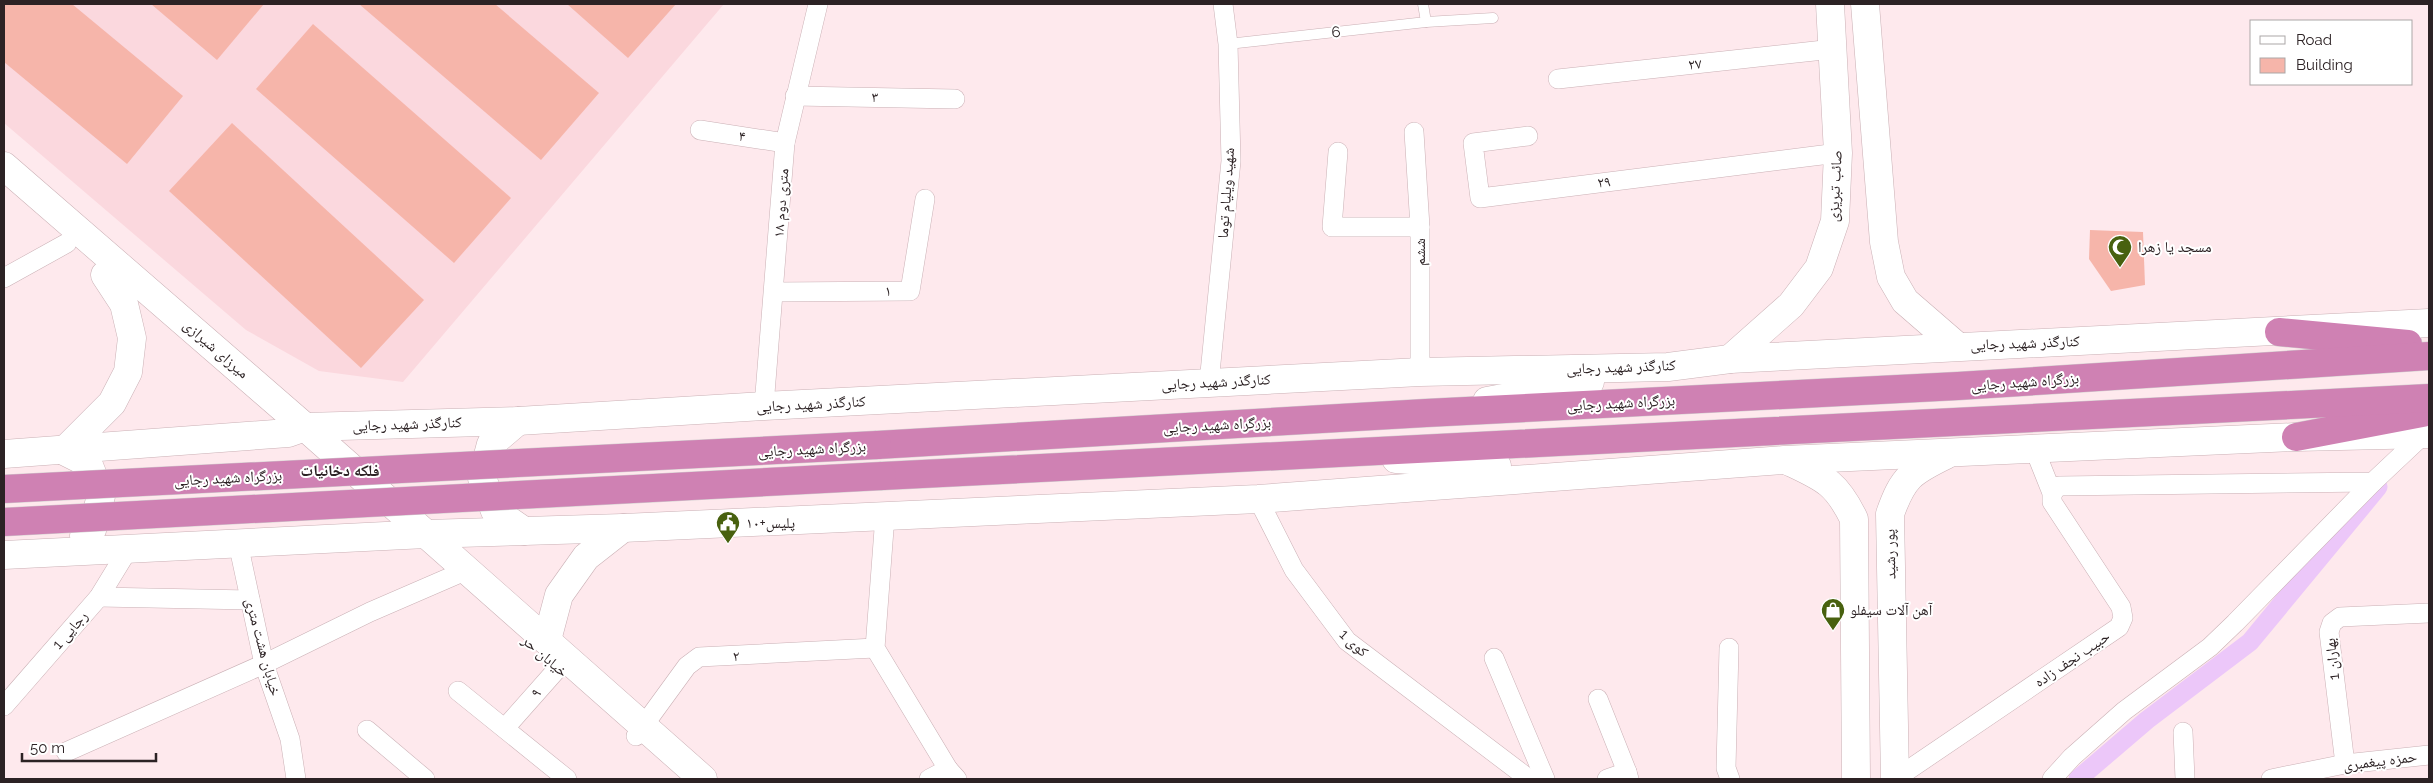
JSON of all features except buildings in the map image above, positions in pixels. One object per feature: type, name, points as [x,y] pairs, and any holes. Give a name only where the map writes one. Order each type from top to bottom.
[{"type":"highway","points":[[2279,332],[2429,346]]},
{"type":"highway","name":"بزرگراه شهید رجایی","points":[[4,489],[878,445],[1426,412],[1958,386],[2429,356]]},
{"type":"highway","name":"بزرگراه شهید رجایی","points":[[4,522],[2429,398]]},
{"type":"highway","points":[[2296,437],[2427,427]]},
{"type":"main road","name":"صائب تبریزی","points":[[1730,359],[1791,305],[1819,268],[1836,221],[1838,152],[1830,4]]},
{"type":"main road","points":[[1865,4],[1884,242],[1891,277],[1905,301],[1957,346]]},
{"type":"main road","name":"میرزای شیرازی","points":[[4,166],[415,535]]},
{"type":"main road","name":"میرزای شیرازی","points":[[4,189],[105,276],[296,430]]},
{"type":"main road","points":[[64,551],[92,530],[102,496],[88,463],[64,451],[112,403],[128,372],[132,338],[124,304],[105,276]]},
{"type":"main road","name":"کنارگذر شهید رجایی","points":[[4,454],[64,451],[296,430],[518,421],[764,406],[1420,372],[1668,367],[1730,359],[2429,323]]},
{"type":"main road","points":[[1426,412],[1668,367]]},
{"type":"main road","points":[[518,421],[491,444],[482,478],[495,511],[524,531]]},
{"type":"main road","points":[[4,555],[415,535],[623,528],[1258,499],[1595,472],[1784,460],[2296,437]]},
{"type":"main road","name":"پور رشید","points":[[1895,779],[1890,514],[1898,489],[1915,470],[1954,451]]},
{"type":"main road","points":[[1314,454],[1595,472]]},
{"type":"main road","points":[[1784,460],[1823,478],[1842,496],[1854,520],[1856,779]]},
{"type":"main road","points":[[557,655],[559,595],[586,557],[623,528]]},
{"type":"main road","name":"خیابان حر","points":[[415,535],[557,655],[640,731],[703,779]]},
{"type":"main road","name":"خیابان حر","points":[[640,731],[683,779]]},
{"type":"street","name":"۱۸ متری دوم","points":[[764,406],[785,143],[818,4]]},
{"type":"street","name":"شهید ویلیام توما","points":[[1209,383],[1231,161],[1228,44],[1223,4]]},
{"type":"street","name":"۲۷","points":[[1558,79],[1833,49]]},
{"type":"street","name":"۳","points":[[796,96],[954,99]]},
{"type":"street","name":"۴","points":[[700,130],[785,143]]},
{"type":"street","name":"ششم","points":[[1414,132],[1420,227],[1420,372]]},
{"type":"street","name":"۲۹","points":[[1528,136],[1473,143],[1480,198],[1838,152]]},
{"type":"street","points":[[1338,152],[1332,227],[1420,227]]},
{"type":"street","name":"۱","points":[[774,292],[910,291],[925,199]]},
{"type":"street","points":[[4,278],[67,243]]},
{"type":"street","points":[[2052,779],[2072,757],[2124,711],[2216,641],[2427,427]]},
{"type":"street","points":[[2034,448],[2052,493],[2059,486],[2373,482]]},
{"type":"street","name":"حبیب نجف زاده","points":[[1895,779],[2119,627],[2123,618],[2121,607],[2052,502],[2052,493]]},
{"type":"street","name":"کوی 1","points":[[1258,499],[1294,570],[1347,641],[1529,779]]},
{"type":"street","points":[[885,516],[875,648],[952,774],[929,779]]},
{"type":"street","name":"خیابان هشت متری","points":[[238,543],[264,664],[290,739],[296,779]]},
{"type":"street","name":"رجایی 1","points":[[4,706],[99,597],[130,548]]},
{"type":"street","points":[[66,752],[264,664],[370,612],[458,573]]},
{"type":"street","points":[[99,597],[250,600]]},
{"type":"street","name":"بهاران 1","points":[[2345,764],[2329,632],[2332,623],[2340,617],[2429,614]]},
{"type":"street","name":"۲","points":[[640,731],[687,666],[700,658],[875,648]]},
{"type":"street","points":[[1728,648],[1726,768],[1730,779]]},
{"type":"street","name":"۹","points":[[505,728],[557,655]]},
{"type":"street","points":[[1494,658],[1544,779]]},
{"type":"street","points":[[458,690],[567,779]]},
{"type":"street","points":[[1598,699],[1628,776],[1607,779]]},
{"type":"street","points":[[367,730],[425,779]]},
{"type":"street","points":[[2183,732],[2185,779]]},
{"type":"street","name":"حمزه پیغمبری","points":[[2271,779],[2345,764],[2429,755]]},
{"type":"lane","points":[[1423,4],[1426,22]]},
{"type":"lane","name":"6","points":[[1228,44],[1426,22],[1492,18]]},
{"type":"shaded area","points":[[4,4],[724,4],[403,382],[319,371],[246,330],[4,123]]},
{"type":"waterway","points":[[2078,779],[2147,720],[2250,642],[2378,487]]},
{"type":"place","name":"مسجد یا زهرا","points":[[2120,268]]},
{"type":"place","name":"پلیس+١٠","points":[[728,544]]},
{"type":"place","name":"آهن آلات سیفلو","points":[[1833,631]]},
{"type":"district","name":"فلکه دخانیات","points":[[340,470]]}]
